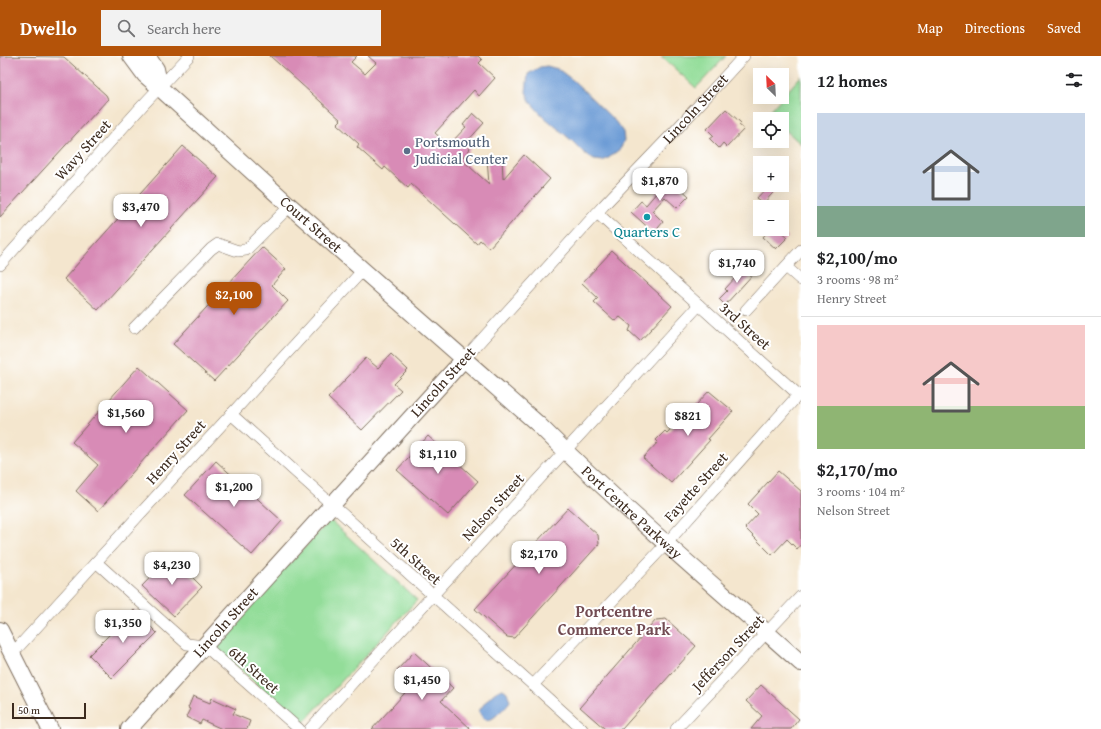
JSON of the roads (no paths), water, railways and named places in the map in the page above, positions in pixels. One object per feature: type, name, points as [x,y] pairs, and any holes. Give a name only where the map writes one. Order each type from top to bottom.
[{"type":"main road","name":"Court Street","points":[[131,56],[145,75],[290,206],[464,359]]},
{"type":"main road","points":[[147,56],[156,69],[160,88]]},
{"type":"main road","name":"Port Centre Parkway","points":[[464,359],[538,424],[565,451],[666,544],[801,663]]},
{"type":"main road","name":"Lincoln Street","points":[[130,729],[464,359]]},
{"type":"main road","points":[[0,630],[50,729]]},
{"type":"street","name":"Wavy Street","points":[[0,265],[189,56]]},
{"type":"street","name":"Lincoln Street","points":[[464,359],[597,213],[744,56]]},
{"type":"street","points":[[134,328],[211,249],[218,244],[238,251],[246,250],[290,206]]},
{"type":"street","name":"3rd Street","points":[[597,213],[800,396]]},
{"type":"street","points":[[746,310],[801,250]]},
{"type":"street","points":[[786,267],[801,280]]},
{"type":"street","name":"Henry Street","points":[[12,654],[363,270]]},
{"type":"street","name":"Nelson Street","points":[[310,729],[699,305]]},
{"type":"street","name":"Fayette Street","points":[[533,685],[666,544],[800,396]]},
{"type":"street","name":"5th Street","points":[[231,414],[582,729]]},
{"type":"street","name":"6th Street","points":[[96,562],[187,644],[205,646],[299,729]]},
{"type":"street","name":"Jefferson Street","points":[[676,729],[768,633],[801,596]]},
{"type":"water","points":[[547,66],[558,69],[574,81],[615,121],[623,132],[624,140],[621,148],[610,157],[603,161],[594,160],[543,116],[531,103],[526,92],[528,74],[540,67]]},
{"type":"water","points":[[503,689],[507,692],[510,701],[493,718],[488,720],[483,718],[479,711],[493,694]]},
{"type":"place","name":"Portsmouth Judicial Center","points":[[407,151]]},
{"type":"place","name":"Quarters C","points":[[647,217]]},
{"type":"district","name":"Portcentre Commerce Park","points":[[614,620]]}]
